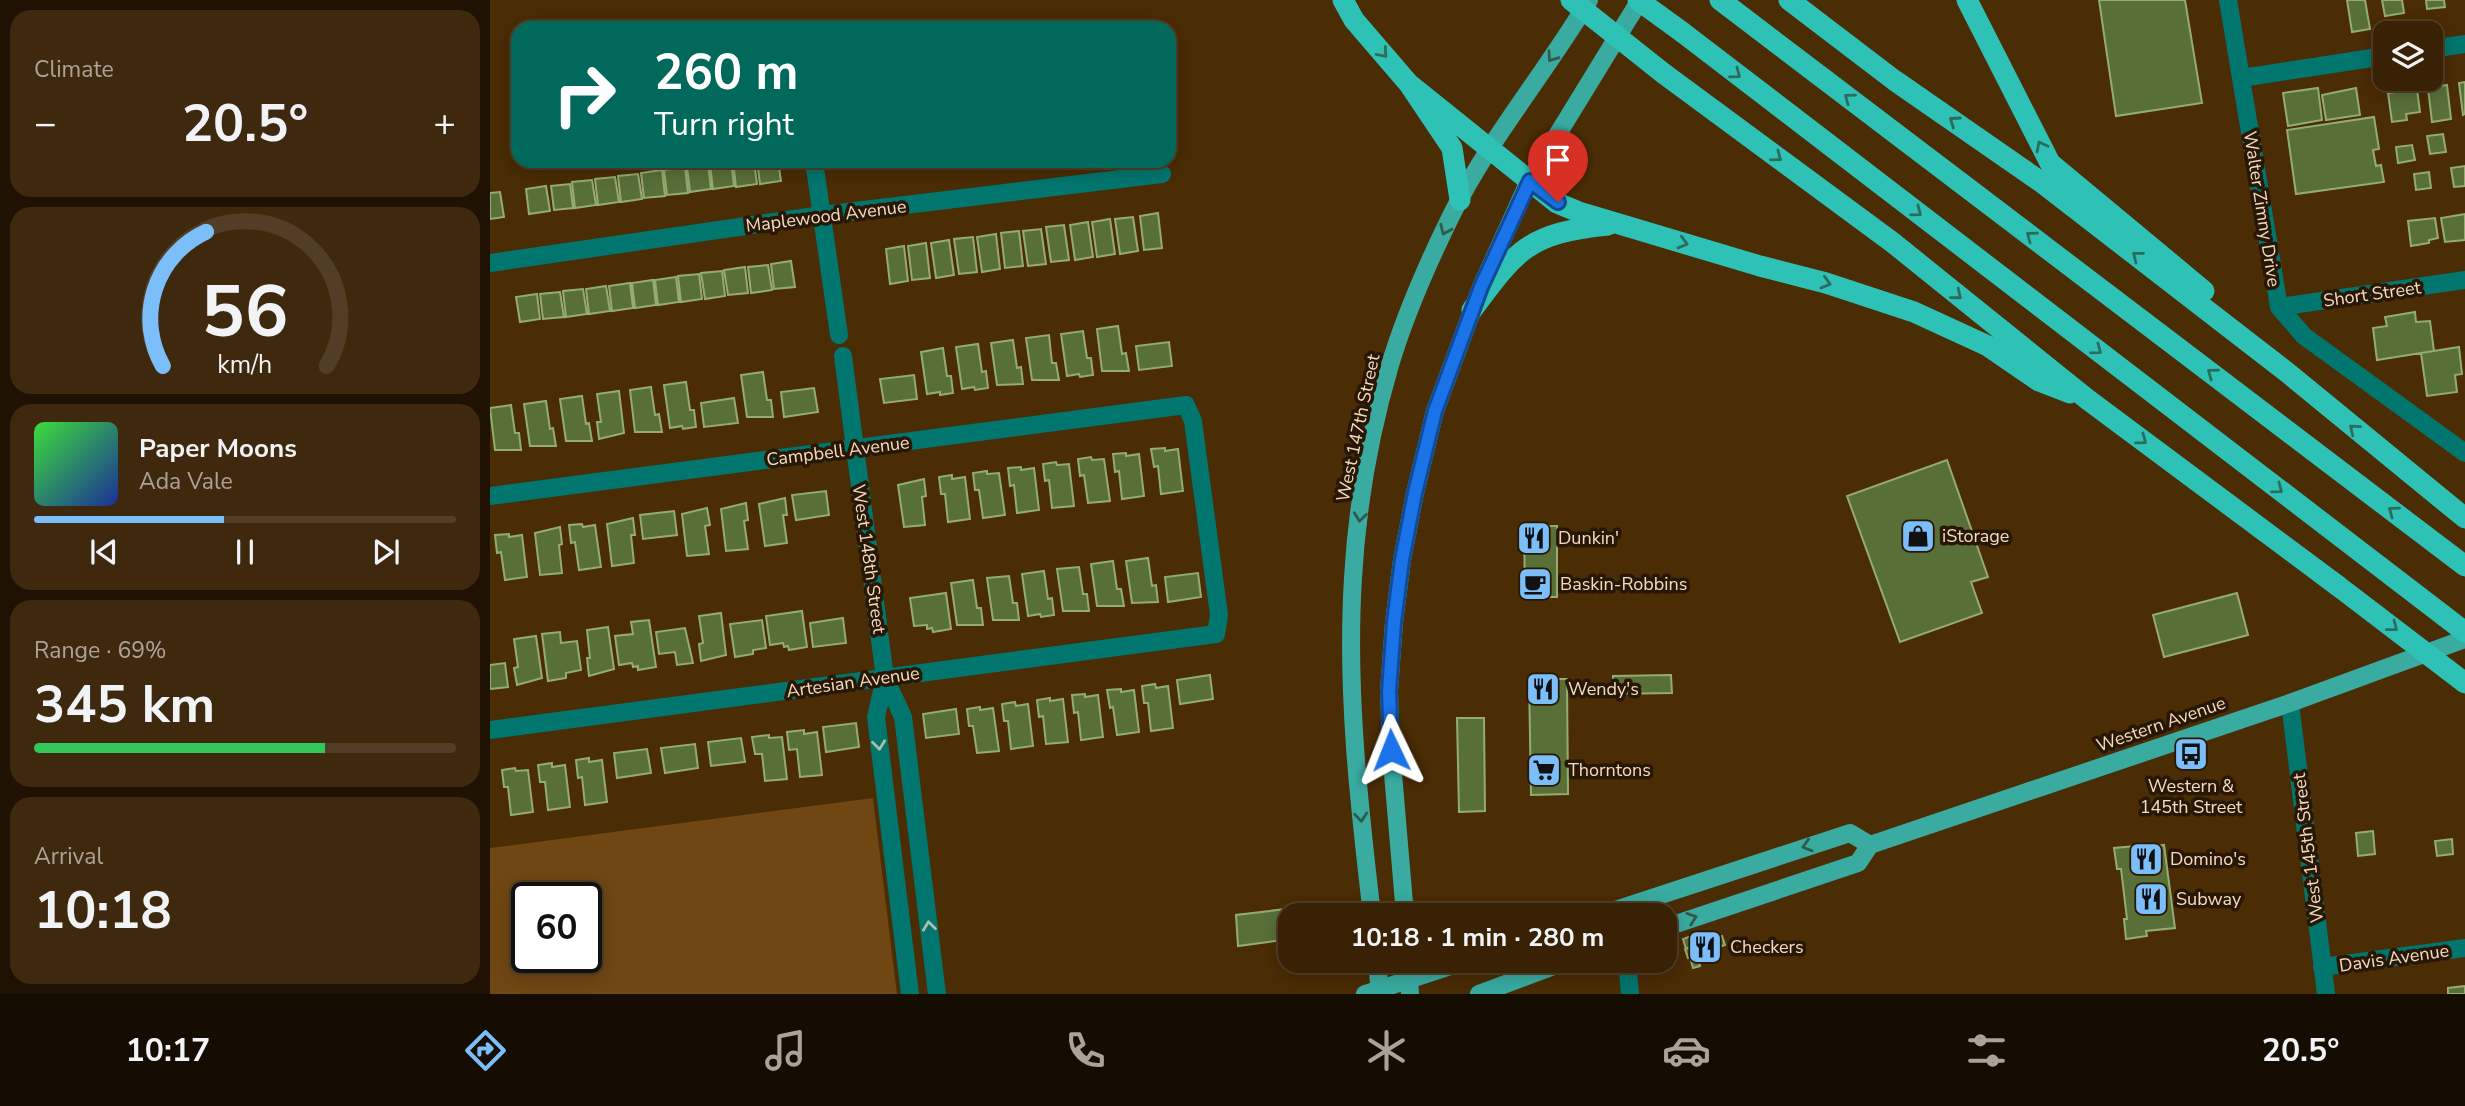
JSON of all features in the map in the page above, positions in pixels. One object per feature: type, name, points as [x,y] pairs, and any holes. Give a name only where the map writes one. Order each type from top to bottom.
[{"type":"highway","points":[[1343,0],[1354,20],[1409,84],[1452,148],[1460,200]]},
{"type":"highway","points":[[1571,0],[1663,73],[1892,242],[2087,399],[2465,683]]},
{"type":"highway","points":[[1639,0],[2465,632]]},
{"type":"highway","points":[[1720,0],[2465,566]]},
{"type":"highway","points":[[1789,0],[1894,80],[2040,182],[2288,373],[2465,517]]},
{"type":"highway","points":[[1968,0],[2050,163],[2268,344],[2288,373]]},
{"type":"highway","points":[[1409,84],[1530,181],[1558,202],[1579,212],[1826,283],[1914,312],[1988,346],[2039,381],[2087,399]]},
{"type":"highway","points":[[1472,310],[1513,257],[1528,246],[1557,233],[1618,224]]},
{"type":"main road","name":"West 147th Street","points":[[1371,903],[1354,719],[1352,650],[1355,563],[1365,480],[1390,365],[1417,293],[1460,200],[1489,148],[1589,0]]},
{"type":"main road","points":[[1404,903],[1389,703],[1394,622],[1415,493],[1435,411],[1472,310],[1530,181],[1639,0]]},
{"type":"main road","name":"Western Avenue","points":[[1677,924],[1858,863],[1870,845],[2290,702],[2465,639]]},
{"type":"main road","points":[[1637,903],[1850,833],[1870,845]]},
{"type":"main road","points":[[1376,973],[1375,992],[1410,987],[1440,973]]},
{"type":"main road","points":[[1479,994],[1531,973]]},
{"type":"main road","points":[[1497,994],[1531,973]]},
{"type":"street","name":"Walter Zimny Drive","points":[[2228,0],[2279,307],[2304,336],[2465,453]]},
{"type":"street","points":[[2443,47],[2465,44]]},
{"type":"street","points":[[2241,78],[2373,58]]},
{"type":"street","points":[[815,168],[839,335]]},
{"type":"street","name":"Maplewood Avenue","points":[[490,263],[822,215],[1162,174]]},
{"type":"street","name":"Short Street","points":[[2279,307],[2465,280]]},
{"type":"street","name":"West 148th Street","points":[[843,356],[885,678],[902,717],[937,994]]},
{"type":"street","name":"Campbell Avenue","points":[[490,496],[1186,405],[1193,421],[1219,615],[1216,634]]},
{"type":"street","name":"Artesian Avenue","points":[[490,730],[1216,634]]},
{"type":"street","name":"West 148th Street","points":[[885,678],[876,717],[910,994]]},
{"type":"street","name":"West 145th Street","points":[[2290,702],[2326,994]]},
{"type":"street","points":[[895,865],[921,862]]},
{"type":"street","name":"Davis Avenue","points":[[2322,967],[2465,948]]},
{"type":"street","points":[[1628,973],[1630,994]]},
{"type":"shaded area","points":[[873,798],[897,994],[490,994],[490,848]]},
{"type":"building","points":[[2099,0],[2185,0],[2202,103],[2116,116]]},
{"type":"building","points":[[2347,0],[2365,0],[2370,29],[2352,32]]},
{"type":"building","points":[[2382,0],[2402,0],[2404,13],[2385,16]]},
{"type":"building","points":[[2426,0],[2444,0],[2445,7],[2427,9]]},
{"type":"building","points":[[2465,82],[2465,114],[2463,115],[2459,83]]},
{"type":"building","points":[[2447,85],[2451,119],[2432,122],[2428,91],[2443,91],[2443,86]]},
{"type":"building","points":[[2318,88],[2322,120],[2288,126],[2283,93]]},
{"type":"building","points":[[2356,88],[2360,115],[2326,120],[2322,95]]},
{"type":"building","points":[[2417,91],[2420,112],[2406,114],[2407,120],[2392,122],[2388,93]]},
{"type":"building","points":[[2374,117],[2379,149],[2373,150],[2376,166],[2381,165],[2384,182],[2296,194],[2287,130]]},
{"type":"building","points":[[2443,134],[2446,152],[2430,154],[2427,136]]},
{"type":"building","points":[[2412,145],[2415,160],[2398,163],[2396,147]]},
{"type":"building","points":[[2465,166],[2465,186],[2454,187],[2451,168]]},
{"type":"building","points":[[685,168],[688,193],[667,195],[664,170]]},
{"type":"building","points":[[687,168],[708,168],[711,189],[690,192]]},
{"type":"building","points":[[710,168],[732,168],[734,186],[713,189]]},
{"type":"building","points":[[734,168],[755,168],[757,184],[736,187]]},
{"type":"building","points":[[758,168],[779,168],[781,181],[760,184]]},
{"type":"building","points":[[662,170],[665,196],[644,198],[641,173]]},
{"type":"building","points":[[2429,172],[2431,188],[2416,190],[2414,174]]},
{"type":"building","points":[[638,174],[642,199],[621,202],[618,176]]},
{"type":"building","points":[[615,177],[619,202],[598,205],[595,179]]},
{"type":"building","points":[[592,180],[596,205],[575,208],[572,182]]},
{"type":"building","points":[[570,184],[573,208],[554,210],[551,186]]},
{"type":"building","points":[[546,186],[550,211],[529,214],[526,189]]},
{"type":"building","points":[[500,192],[504,217],[490,219],[490,193]]},
{"type":"building","points":[[1158,213],[1162,248],[1144,250],[1140,216]]},
{"type":"building","points":[[2465,214],[2465,240],[2445,242],[2441,218]]},
{"type":"building","points":[[1133,217],[1138,251],[1120,254],[1115,219]]},
{"type":"building","points":[[2435,218],[2438,238],[2429,240],[2429,243],[2411,246],[2408,221]]},
{"type":"building","points":[[1110,219],[1115,254],[1097,257],[1092,222]]},
{"type":"building","points":[[1088,222],[1093,257],[1075,260],[1070,225]]},
{"type":"building","points":[[1064,225],[1069,260],[1051,262],[1046,227]]},
{"type":"building","points":[[1041,229],[1046,264],[1028,266],[1023,231]]},
{"type":"building","points":[[1019,231],[1023,266],[1005,268],[1001,233]]},
{"type":"building","points":[[996,234],[1000,269],[982,272],[977,237]]},
{"type":"building","points":[[973,237],[977,272],[959,274],[954,239]]},
{"type":"building","points":[[949,240],[954,275],[936,278],[931,243]]},
{"type":"building","points":[[926,243],[930,278],[912,280],[908,246]]},
{"type":"building","points":[[904,246],[908,281],[890,284],[886,249]]},
{"type":"building","points":[[791,261],[795,287],[774,289],[771,264]]},
{"type":"building","points":[[768,265],[772,290],[751,293],[748,267]]},
{"type":"building","points":[[745,267],[748,293],[728,295],[724,270]]},
{"type":"building","points":[[722,271],[725,296],[705,299],[701,273]]},
{"type":"building","points":[[699,274],[702,299],[681,302],[678,276]]},
{"type":"building","points":[[676,277],[679,302],[658,305],[655,280]]},
{"type":"building","points":[[653,280],[656,305],[635,308],[632,283]]},
{"type":"building","points":[[630,283],[633,308],[612,311],[609,286]]},
{"type":"building","points":[[606,286],[610,311],[589,314],[586,289]]},
{"type":"building","points":[[583,289],[587,314],[566,317],[563,291]]},
{"type":"building","points":[[560,292],[564,317],[543,319],[540,294]]},
{"type":"building","points":[[537,294],[540,319],[520,322],[516,297]]},
{"type":"building","points":[[2415,312],[2416,322],[2430,321],[2434,351],[2377,360],[2373,328],[2387,326],[2385,317]]},
{"type":"building","points":[[1118,326],[1122,354],[1126,353],[1129,371],[1102,371],[1097,329]]},
{"type":"building","points":[[1083,331],[1093,375],[1067,376],[1061,334]]},
{"type":"building","points":[[1049,335],[1052,363],[1056,363],[1059,380],[1032,380],[1026,338]]},
{"type":"building","points":[[1013,340],[1017,368],[1021,367],[1023,384],[997,385],[991,343]]},
{"type":"building","points":[[1169,342],[1172,366],[1139,370],[1136,346]]},
{"type":"building","points":[[978,344],[982,372],[986,371],[988,388],[962,389],[956,347]]},
{"type":"building","points":[[2459,347],[2462,374],[2455,375],[2457,392],[2427,396],[2421,353]]},
{"type":"building","points":[[943,348],[947,376],[951,376],[953,393],[927,394],[921,352]]},
{"type":"building","points":[[763,372],[767,400],[771,400],[773,417],[747,417],[741,375]]},
{"type":"building","points":[[914,375],[917,399],[884,403],[880,379]]},
{"type":"building","points":[[686,382],[690,410],[694,410],[696,427],[670,428],[664,385]]},
{"type":"building","points":[[651,387],[655,415],[659,414],[662,432],[635,432],[630,390]]},
{"type":"building","points":[[814,388],[818,412],[784,417],[781,392]]},
{"type":"building","points":[[619,391],[624,433],[599,439],[597,422],[601,422],[597,394]]},
{"type":"building","points":[[582,396],[586,424],[589,423],[592,441],[566,441],[560,399]]},
{"type":"building","points":[[734,398],[738,423],[704,427],[701,403]]},
{"type":"building","points":[[546,401],[550,429],[553,428],[556,446],[530,446],[524,404]]},
{"type":"building","points":[[511,405],[515,433],[519,433],[521,450],[495,450],[490,408]]},
{"type":"building","points":[[1165,448],[1165,451],[1178,449],[1183,491],[1161,494],[1158,466],[1154,467],[1151,449]]},
{"type":"building","points":[[1126,453],[1126,456],[1139,454],[1144,496],[1122,499],[1119,471],[1115,472],[1113,454]]},
{"type":"building","points":[[1091,457],[1092,460],[1104,459],[1110,501],[1088,503],[1084,475],[1080,476],[1078,459]]},
{"type":"building","name":"iStorage","points":[[1947,460],[1988,577],[1971,582],[1982,613],[1900,642],[1847,496]]},
{"type":"building","points":[[1056,462],[1057,465],[1069,464],[1074,506],[1052,508],[1049,480],[1045,481],[1043,464]]},
{"type":"building","points":[[1021,467],[1021,470],[1034,468],[1039,510],[1017,513],[1014,485],[1010,486],[1008,468]]},
{"type":"building","points":[[987,471],[987,474],[999,473],[1005,515],[983,518],[979,490],[975,490],[973,473]]},
{"type":"building","points":[[952,475],[952,479],[965,477],[970,519],[948,522],[945,494],[941,494],[939,477]]},
{"type":"building","points":[[924,479],[926,496],[922,497],[925,525],[904,527],[898,485]]},
{"type":"building","points":[[826,491],[829,515],[796,520],[792,495]]},
{"type":"building","points":[[785,498],[787,515],[783,515],[787,543],[765,546],[759,504]]},
{"type":"building","points":[[746,503],[748,520],[744,521],[748,549],[726,551],[721,509]]},
{"type":"building","points":[[707,508],[710,525],[705,526],[709,554],[687,556],[682,514]]},
{"type":"building","points":[[674,511],[677,535],[643,539],[640,515]]},
{"type":"building","points":[[633,518],[635,535],[631,535],[634,563],[612,566],[607,524]]},
{"type":"building","points":[[582,524],[583,527],[595,525],[601,567],[579,570],[575,542],[571,543],[569,525]]},
{"type":"building","points":[[1524,526],[1557,526],[1557,597],[1525,597]]},
{"type":"building","points":[[560,527],[562,573],[540,575],[535,533]]},
{"type":"building","points":[[509,534],[509,537],[522,535],[527,577],[505,580],[501,552],[497,553],[495,535]]},
{"type":"building","points":[[1148,558],[1152,586],[1156,585],[1158,602],[1132,603],[1126,561]]},
{"type":"building","points":[[1113,561],[1117,589],[1121,589],[1124,606],[1097,606],[1091,564]]},
{"type":"building","points":[[1079,567],[1089,611],[1063,611],[1057,569]]},
{"type":"building","points":[[1044,571],[1048,599],[1052,598],[1054,615],[1028,616],[1022,574]]},
{"type":"building","points":[[1198,573],[1201,597],[1168,602],[1165,577]]},
{"type":"building","points":[[1009,576],[1019,620],[993,620],[987,578]]},
{"type":"building","points":[[973,580],[977,608],[981,608],[983,625],[957,625],[951,583]]},
{"type":"building","points":[[946,593],[951,629],[933,632],[932,628],[927,629],[927,625],[914,626],[910,598]]},
{"type":"building","points":[[2237,593],[2248,635],[2164,657],[2153,615]]},
{"type":"building","points":[[802,611],[807,647],[789,650],[783,643],[770,645],[766,616]]},
{"type":"building","points":[[721,613],[726,655],[701,661],[699,644],[703,643],[699,616]]},
{"type":"building","points":[[843,618],[846,643],[813,647],[810,623]]},
{"type":"building","points":[[649,620],[656,667],[638,670],[638,666],[633,667],[632,663],[619,665],[615,636],[633,634],[631,622]]},
{"type":"building","points":[[762,620],[766,648],[753,650],[753,654],[735,657],[730,624]]},
{"type":"building","points":[[608,627],[614,669],[589,676],[587,630]]},
{"type":"building","points":[[685,628],[693,663],[677,665],[675,652],[659,654],[656,632]]},
{"type":"building","points":[[560,632],[561,643],[577,641],[581,670],[566,673],[566,678],[548,681],[542,634]]},
{"type":"building","points":[[536,636],[542,678],[517,685],[514,668],[518,667],[514,639]]},
{"type":"building","points":[[505,663],[508,687],[490,689],[490,665]]},
{"type":"building","points":[[1210,675],[1213,699],[1180,704],[1177,680]]},
{"type":"building","points":[[1671,675],[1672,693],[1613,694],[1613,676]]},
{"type":"building","points":[[1529,679],[1567,679],[1568,794],[1531,795]]},
{"type":"building","points":[[1155,684],[1156,688],[1168,686],[1173,728],[1151,731],[1148,703],[1144,703],[1142,686]]},
{"type":"building","points":[[1121,689],[1121,692],[1134,690],[1139,732],[1117,735],[1113,707],[1110,708],[1107,690]]},
{"type":"building","points":[[1085,694],[1085,697],[1098,695],[1103,737],[1081,740],[1078,712],[1074,713],[1072,695]]},
{"type":"building","points":[[1050,698],[1050,701],[1063,699],[1068,742],[1046,744],[1043,716],[1039,717],[1037,700]]},
{"type":"building","points":[[1015,702],[1016,706],[1028,704],[1033,746],[1011,749],[1008,721],[1004,721],[1002,704]]},
{"type":"building","points":[[980,707],[980,710],[993,708],[999,751],[977,753],[967,709]]},
{"type":"building","points":[[956,709],[959,734],[926,738],[923,714]]},
{"type":"building","points":[[1457,718],[1484,718],[1485,811],[1459,812]]},
{"type":"building","points":[[856,723],[859,747],[826,752],[823,727]]},
{"type":"building","points":[[804,730],[804,734],[817,732],[822,775],[800,777],[797,749],[789,750],[787,732]]},
{"type":"building","points":[[769,735],[769,738],[782,737],[787,779],[765,781],[762,754],[755,754],[752,737]]},
{"type":"building","points":[[741,738],[745,762],[711,766],[708,742]]},
{"type":"building","points":[[695,744],[698,768],[665,773],[661,748]]},
{"type":"building","points":[[647,749],[651,773],[617,778],[614,753]]},
{"type":"building","points":[[589,758],[589,762],[602,760],[607,802],[585,805],[582,777],[578,778],[576,760]]},
{"type":"building","points":[[552,763],[552,767],[565,765],[570,807],[548,810],[545,782],[540,782],[538,765]]},
{"type":"building","points":[[515,768],[516,771],[528,770],[533,812],[511,815],[508,787],[504,787],[502,770]]},
{"type":"building","points":[[2373,831],[2375,854],[2358,856],[2356,833]]},
{"type":"building","points":[[2452,839],[2453,854],[2437,856],[2435,841]]},
{"type":"building","points":[[2164,845],[2175,928],[2146,931],[2147,936],[2126,939],[2124,919],[2127,919],[2121,869],[2117,869],[2114,848],[2136,846],[2137,849]]},
{"type":"building","points":[[1278,910],[1278,941],[1238,946],[1236,915]]},
{"type":"building","points":[[1691,936],[1694,946],[1686,949],[1683,939]]},
{"type":"building","name":"Checkers","points":[[1722,936],[1725,945],[1688,958],[1685,949]]},
{"type":"building","points":[[1697,955],[1700,966],[1693,968],[1690,957]]},
{"type":"building","points":[[2465,986],[2465,994],[2448,994],[2448,988]]},
{"type":"place","name":"iStorage","points":[[1918,536]]},
{"type":"place","name":"Dunkin'","points":[[1534,538]]},
{"type":"place","name":"Baskin-Robbins","points":[[1535,584]]},
{"type":"place","name":"Wendy's","points":[[1543,689]]},
{"type":"place","name":"Western & 145th Street","points":[[2191,754]]},
{"type":"place","name":"Thorntons","points":[[1544,770]]},
{"type":"place","name":"Domino's","points":[[2146,859]]},
{"type":"place","name":"Subway","points":[[2151,899]]},
{"type":"place","name":"Checkers","points":[[1705,947]]},
{"type":"route","points":[[1391,750],[1389,691],[1402,560],[1435,411],[1481,287],[1530,181],[1558,202]]}]
